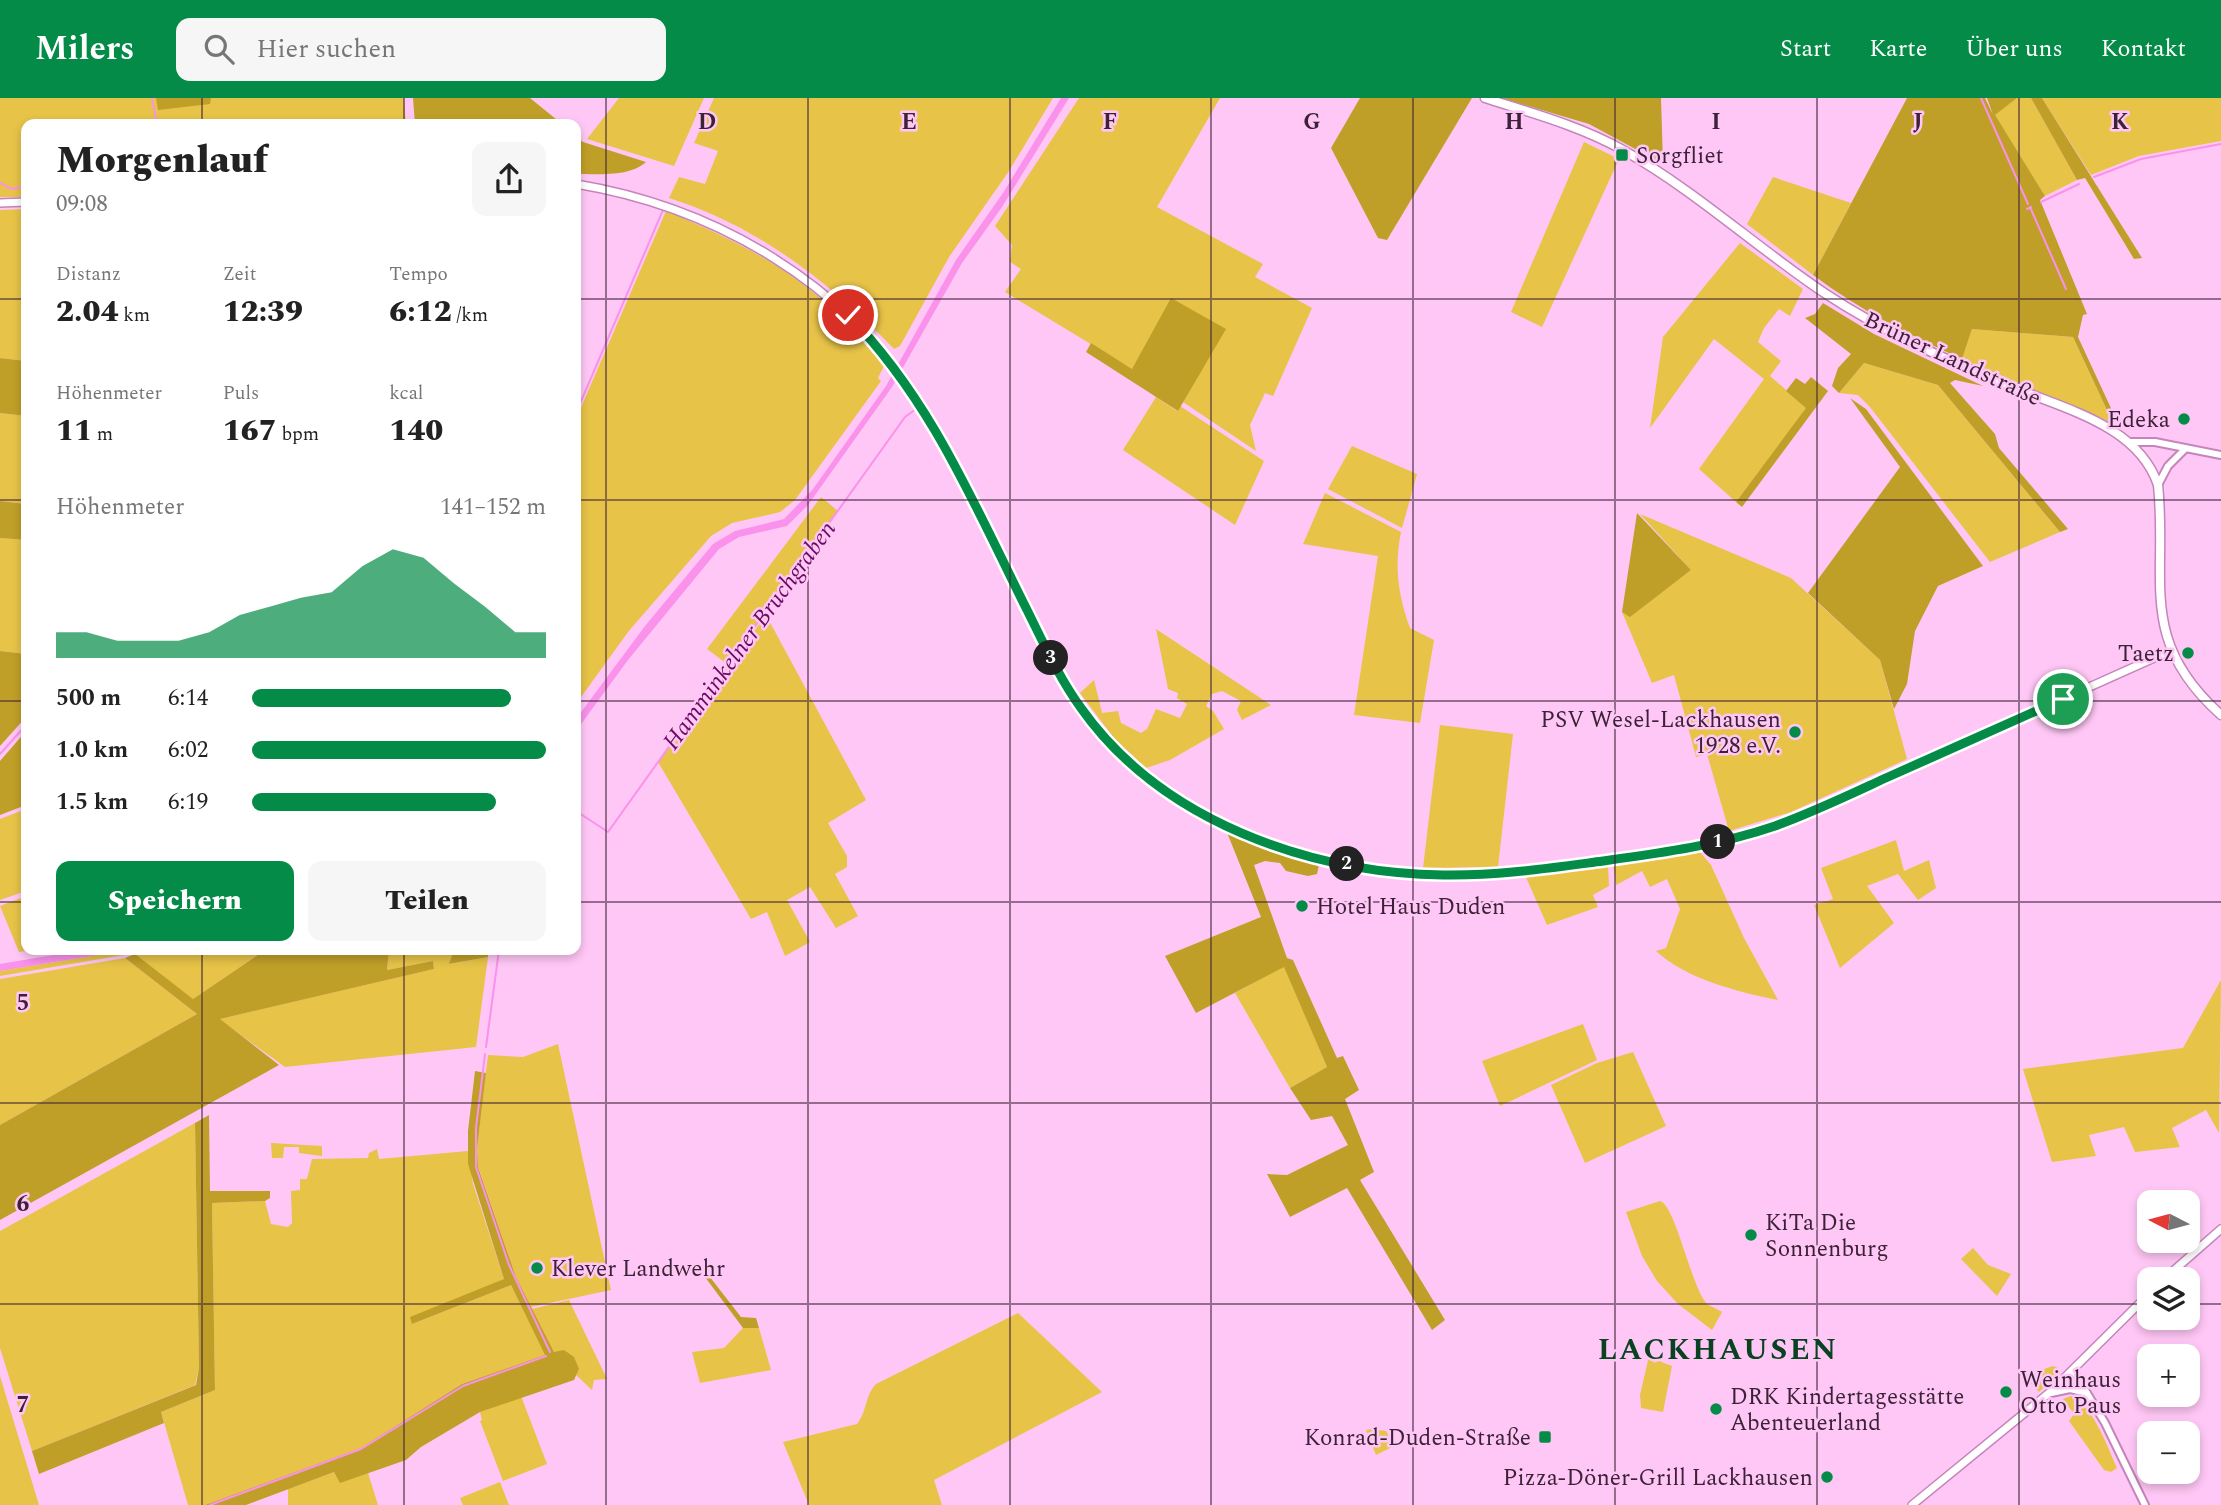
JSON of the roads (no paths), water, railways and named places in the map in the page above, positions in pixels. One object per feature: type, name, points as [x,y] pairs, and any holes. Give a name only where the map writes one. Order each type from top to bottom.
[{"type":"main road","name":"Brüner Landstraße","points":[[1485,98],[1578,128],[1623,150],[1689,192],[1827,294],[1881,327],[2131,442],[2141,451],[2158,485],[2159,588],[2164,625],[2172,650],[2196,688],[2221,715]]},
{"type":"main road","points":[[581,185],[661,204],[705,220],[749,242],[824,294],[866,334],[893,365],[939,435],[1064,681],[1106,738],[1161,789],[1208,817],[1278,846],[1339,863],[1410,874],[1494,874],[1724,841],[1796,818],[2172,650]]},
{"type":"main road","points":[[0,203],[21,202]]},
{"type":"main road","points":[[2178,1267],[2221,1229]]},
{"type":"main road","points":[[1912,1505],[2049,1393],[2137,1306]]},
{"type":"street","points":[[2131,442],[2155,442],[2221,455]]},
{"type":"street","points":[[2141,451],[2155,442]]},
{"type":"street","points":[[2158,485],[2168,466],[2185,449]]},
{"type":"street","points":[[2073,1370],[2145,1505]]},
{"type":"street","points":[[2049,1393],[2070,1389],[2087,1392]]},
{"type":"waterway","points":[[152,98],[156,119]]},
{"type":"waterway","points":[[1981,98],[2028,204]]},
{"type":"waterway","points":[[2094,177],[2141,159],[2221,144]]},
{"type":"waterway","points":[[0,183],[12,189],[21,187]]},
{"type":"waterway","points":[[2041,202],[2079,184]]},
{"type":"waterway","points":[[2030,207],[2066,289]]},
{"type":"waterway","points":[[2027,209],[2031,207]]},
{"type":"waterway","points":[[581,401],[663,210]]},
{"type":"waterway","name":"Hamminkelner Bruchgraben","points":[[581,814],[608,832],[905,417],[916,409]]},
{"type":"waterway","points":[[0,754],[21,731]]},
{"type":"waterway","name":"Hamminkelner Bruchgraben","points":[[486,1047],[498,955]]},
{"type":"waterway","name":"Hamminkelner Bruchgraben","points":[[485,1054],[476,1128],[476,1167],[509,1265],[550,1352]]},
{"type":"waterway","name":"Hamminkelner Bruchgraben","points":[[210,1505],[361,1449],[463,1386],[546,1356]]},
{"type":"place","name":"Sorgfliet","points":[[1622,155]]},
{"type":"place","name":"Edeka","points":[[2184,419]]},
{"type":"place","name":"Taetz","points":[[2188,653]]},
{"type":"place","name":"PSV Wesel-Lackhausen 1928 e.V.","points":[[1795,732]]},
{"type":"place","name":"Hotel Haus Duden","points":[[1302,906]]},
{"type":"place","name":"KiTa Die Sonnenburg","points":[[1751,1235]]},
{"type":"place","name":"Klever Landwehr","points":[[537,1268]]},
{"type":"place","name":"Weinhaus Otto Paus","points":[[2006,1392]]},
{"type":"place","name":"DRK Kindertagesstätte Abenteuerland","points":[[1716,1409]]},
{"type":"place","name":"Konrad-Duden-Straße","points":[[1545,1437]]},
{"type":"place","name":"Pizza-Döner-Grill Lackhausen","points":[[1827,1477]]},
{"type":"district","name":"LACKHAUSEN","points":[[1718,1349]]}]
